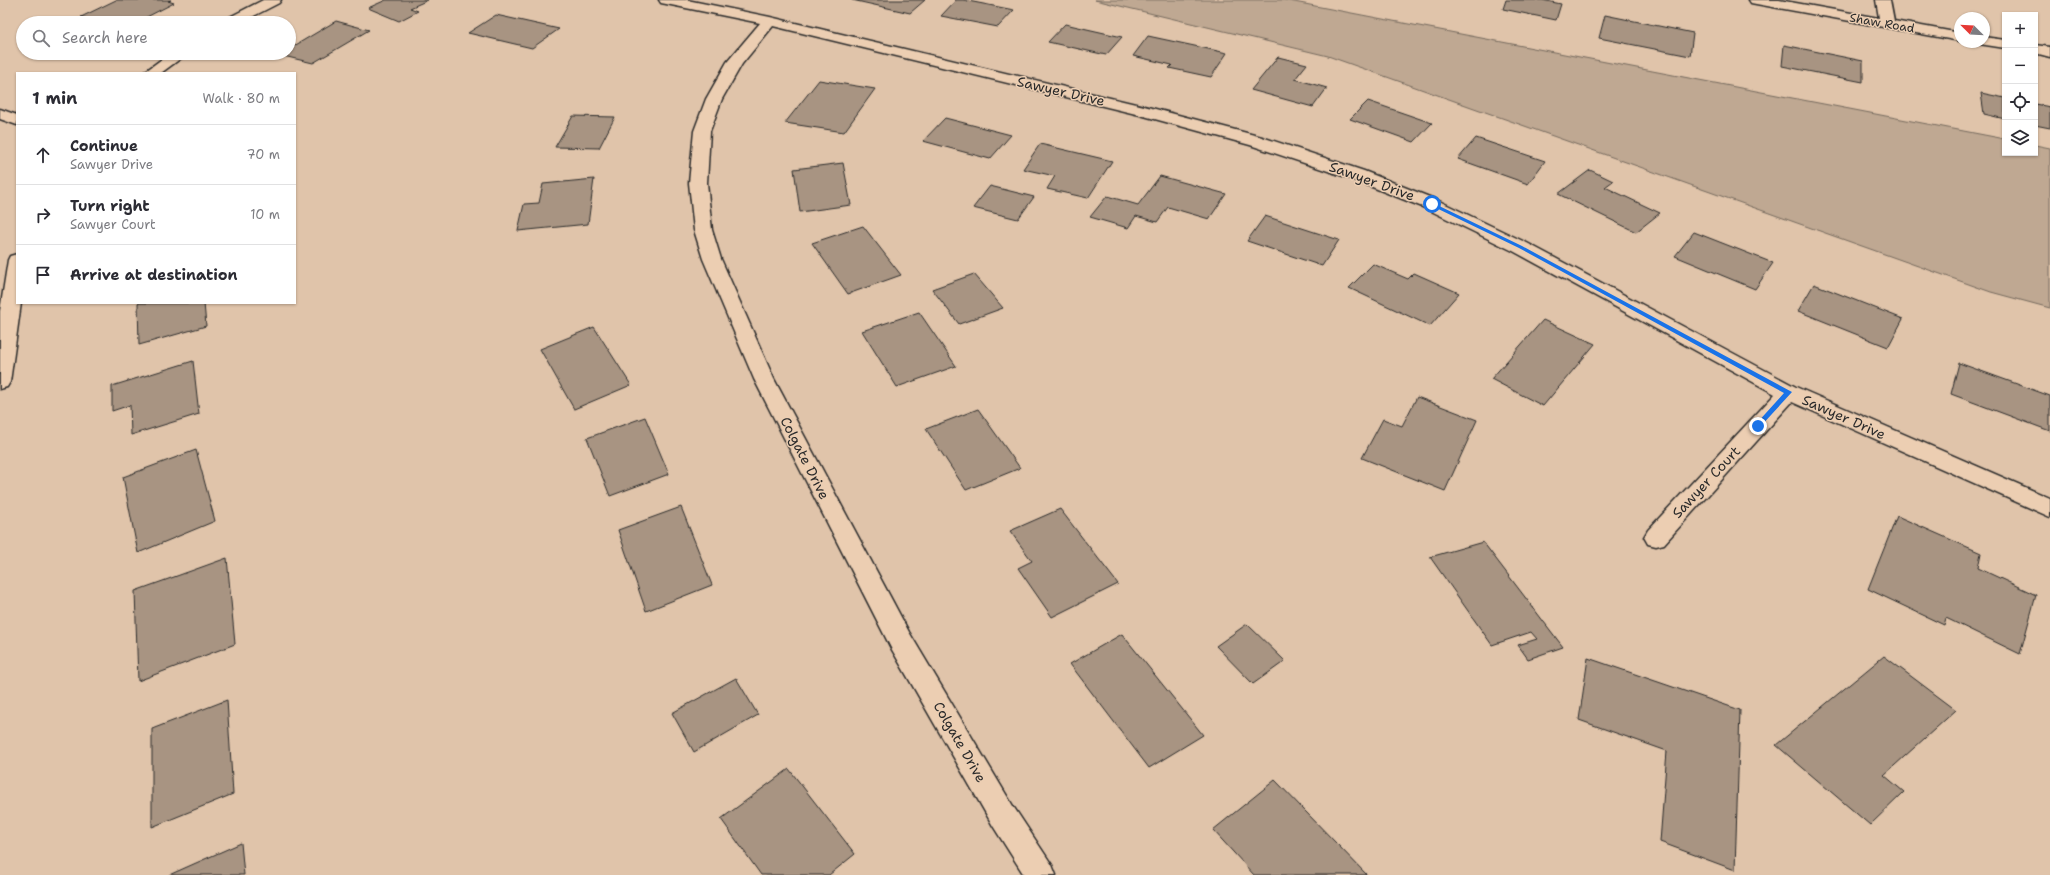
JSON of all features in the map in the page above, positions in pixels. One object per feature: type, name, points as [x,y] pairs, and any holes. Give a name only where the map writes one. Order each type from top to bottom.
[{"type":"street","points":[[243,16],[274,0]]},
{"type":"street","name":"Sawyer Drive","points":[[666,0],[770,21],[1144,111],[1256,141],[1358,175],[1432,204],[1520,247],[1789,392],[2050,508]]},
{"type":"street","name":"Shaw Road","points":[[1756,0],[1954,36]]},
{"type":"street","points":[[1883,0],[1887,24]]},
{"type":"street","name":"Colgate Drive","points":[[770,21],[735,62],[714,99],[702,131],[698,183],[704,230],[712,259],[764,379],[900,640],[1003,816],[1041,875]]},
{"type":"street","points":[[1990,42],[2002,44]]},
{"type":"street","points":[[2038,50],[2050,52]]},
{"type":"street","points":[[152,72],[170,60]]},
{"type":"street","points":[[0,114],[16,120]]},
{"type":"street","points":[[0,382],[16,267]]},
{"type":"street","name":"Sawyer Court","points":[[1656,537],[1789,392]]},
{"type":"shaded area","points":[[1095,0],[1284,0],[2002,138],[2002,156],[2038,156],[2038,146],[2050,148],[2050,308],[1991,292],[1328,56]]},
{"type":"building","points":[[116,0],[171,0],[168,1],[174,3],[149,16],[83,16]]},
{"type":"building","points":[[386,0],[428,0],[410,8],[418,11],[399,21],[368,8]]},
{"type":"building","points":[[852,0],[925,0],[910,13]]},
{"type":"building","points":[[956,0],[1014,10],[998,27],[941,16]]},
{"type":"building","points":[[1506,0],[1542,0],[1561,4],[1556,20],[1503,9]]},
{"type":"building","points":[[496,15],[559,29],[532,48],[468,33]]},
{"type":"building","points":[[1605,15],[1693,33],[1690,56],[1599,38]]},
{"type":"building","points":[[336,21],[369,30],[313,63],[296,59],[296,45]]},
{"type":"building","points":[[1065,24],[1122,37],[1106,55],[1048,42]]},
{"type":"building","points":[[1148,36],[1227,53],[1211,77],[1169,68],[1172,65],[1133,56]]},
{"type":"building","points":[[1784,45],[1863,61],[1863,82],[1782,66]]},
{"type":"building","points":[[1278,57],[1307,64],[1295,79],[1327,88],[1313,107],[1251,90]]},
{"type":"building","points":[[819,80],[875,89],[844,132],[785,123]]},
{"type":"building","points":[[1981,93],[2002,97],[2002,118],[1984,114]]},
{"type":"building","points":[[1368,101],[1432,123],[1414,142],[1350,119]]},
{"type":"building","points":[[2038,105],[2050,107],[2050,128],[2038,126]]},
{"type":"building","points":[[573,116],[615,117],[599,148],[555,147]]},
{"type":"building","points":[[945,118],[1011,135],[990,159],[923,141]]},
{"type":"building","points":[[1476,138],[1545,161],[1528,184],[1458,159]]},
{"type":"building","points":[[1040,144],[1112,161],[1088,198],[1047,189],[1055,176],[1023,169]]},
{"type":"building","points":[[843,163],[851,205],[800,212],[794,169]]},
{"type":"building","points":[[1590,170],[1613,181],[1605,187],[1660,213],[1636,232],[1558,194]]},
{"type":"building","points":[[1160,176],[1226,194],[1209,219],[1168,207],[1157,222],[1136,216],[1128,228],[1090,217],[1107,196],[1138,205]]},
{"type":"building","points":[[594,179],[588,224],[518,231],[524,204],[539,203],[543,184]]},
{"type":"building","points":[[990,186],[1034,197],[1018,219],[973,208]]},
{"type":"building","points":[[1265,216],[1339,240],[1322,266],[1247,241]]},
{"type":"building","points":[[863,226],[901,275],[848,294],[812,243]]},
{"type":"building","points":[[1694,232],[1773,263],[1755,289],[1675,256]]},
{"type":"building","points":[[1373,264],[1408,279],[1414,273],[1459,293],[1430,326],[1349,288]]},
{"type":"building","points":[[974,274],[1003,308],[959,324],[932,289]]},
{"type":"building","points":[[1814,284],[1903,319],[1888,347],[1798,311]]},
{"type":"building","points":[[138,304],[204,304],[206,326],[139,345]]},
{"type":"building","points":[[919,312],[956,366],[897,387],[862,331]]},
{"type":"building","points":[[1543,320],[1595,344],[1543,406],[1491,379]]},
{"type":"building","points":[[594,327],[631,385],[574,409],[540,349]]},
{"type":"building","points":[[193,361],[199,414],[131,435],[130,405],[112,411],[112,386]]},
{"type":"building","points":[[1959,363],[2050,396],[2050,431],[1951,394]]},
{"type":"building","points":[[1417,397],[1477,420],[1445,491],[1362,458],[1383,419],[1402,426]]},
{"type":"building","points":[[978,409],[1020,468],[966,490],[926,429]]},
{"type":"building","points":[[645,417],[669,474],[610,496],[587,438]]},
{"type":"building","points":[[196,450],[215,521],[138,553],[123,477]]},
{"type":"building","points":[[681,507],[712,585],[646,611],[618,530]]},
{"type":"building","points":[[1060,509],[1118,584],[1052,617],[1018,568],[1032,561],[1010,531]]},
{"type":"building","points":[[1897,516],[1981,553],[1978,568],[2036,595],[2020,654],[1946,618],[1944,625],[1868,589]]},
{"type":"building","points":[[1483,542],[1563,647],[1528,659],[1518,645],[1537,639],[1531,632],[1492,645],[1430,557]]},
{"type":"building","points":[[227,558],[235,644],[138,681],[135,591]]},
{"type":"building","points":[[1247,624],[1285,661],[1253,684],[1216,646]]},
{"type":"building","points":[[1122,634],[1203,735],[1149,768],[1070,664]]},
{"type":"building","points":[[1884,656],[1956,710],[1884,775],[1904,792],[1870,825],[1776,745]]},
{"type":"building","points":[[1588,658],[1740,710],[1735,870],[1660,842],[1667,751],[1579,720]]},
{"type":"building","points":[[736,678],[758,715],[694,752],[672,713]]},
{"type":"building","points":[[227,700],[233,794],[152,827],[152,729]]},
{"type":"building","points":[[789,769],[855,854],[829,875],[761,875],[721,819]]},
{"type":"building","points":[[1275,780],[1367,875],[1254,875],[1213,830]]},
{"type":"building","points":[[241,843],[244,875],[169,875]]},
{"type":"route","points":[[1432,204],[1520,247],[1789,392],[1758,426]]}]
